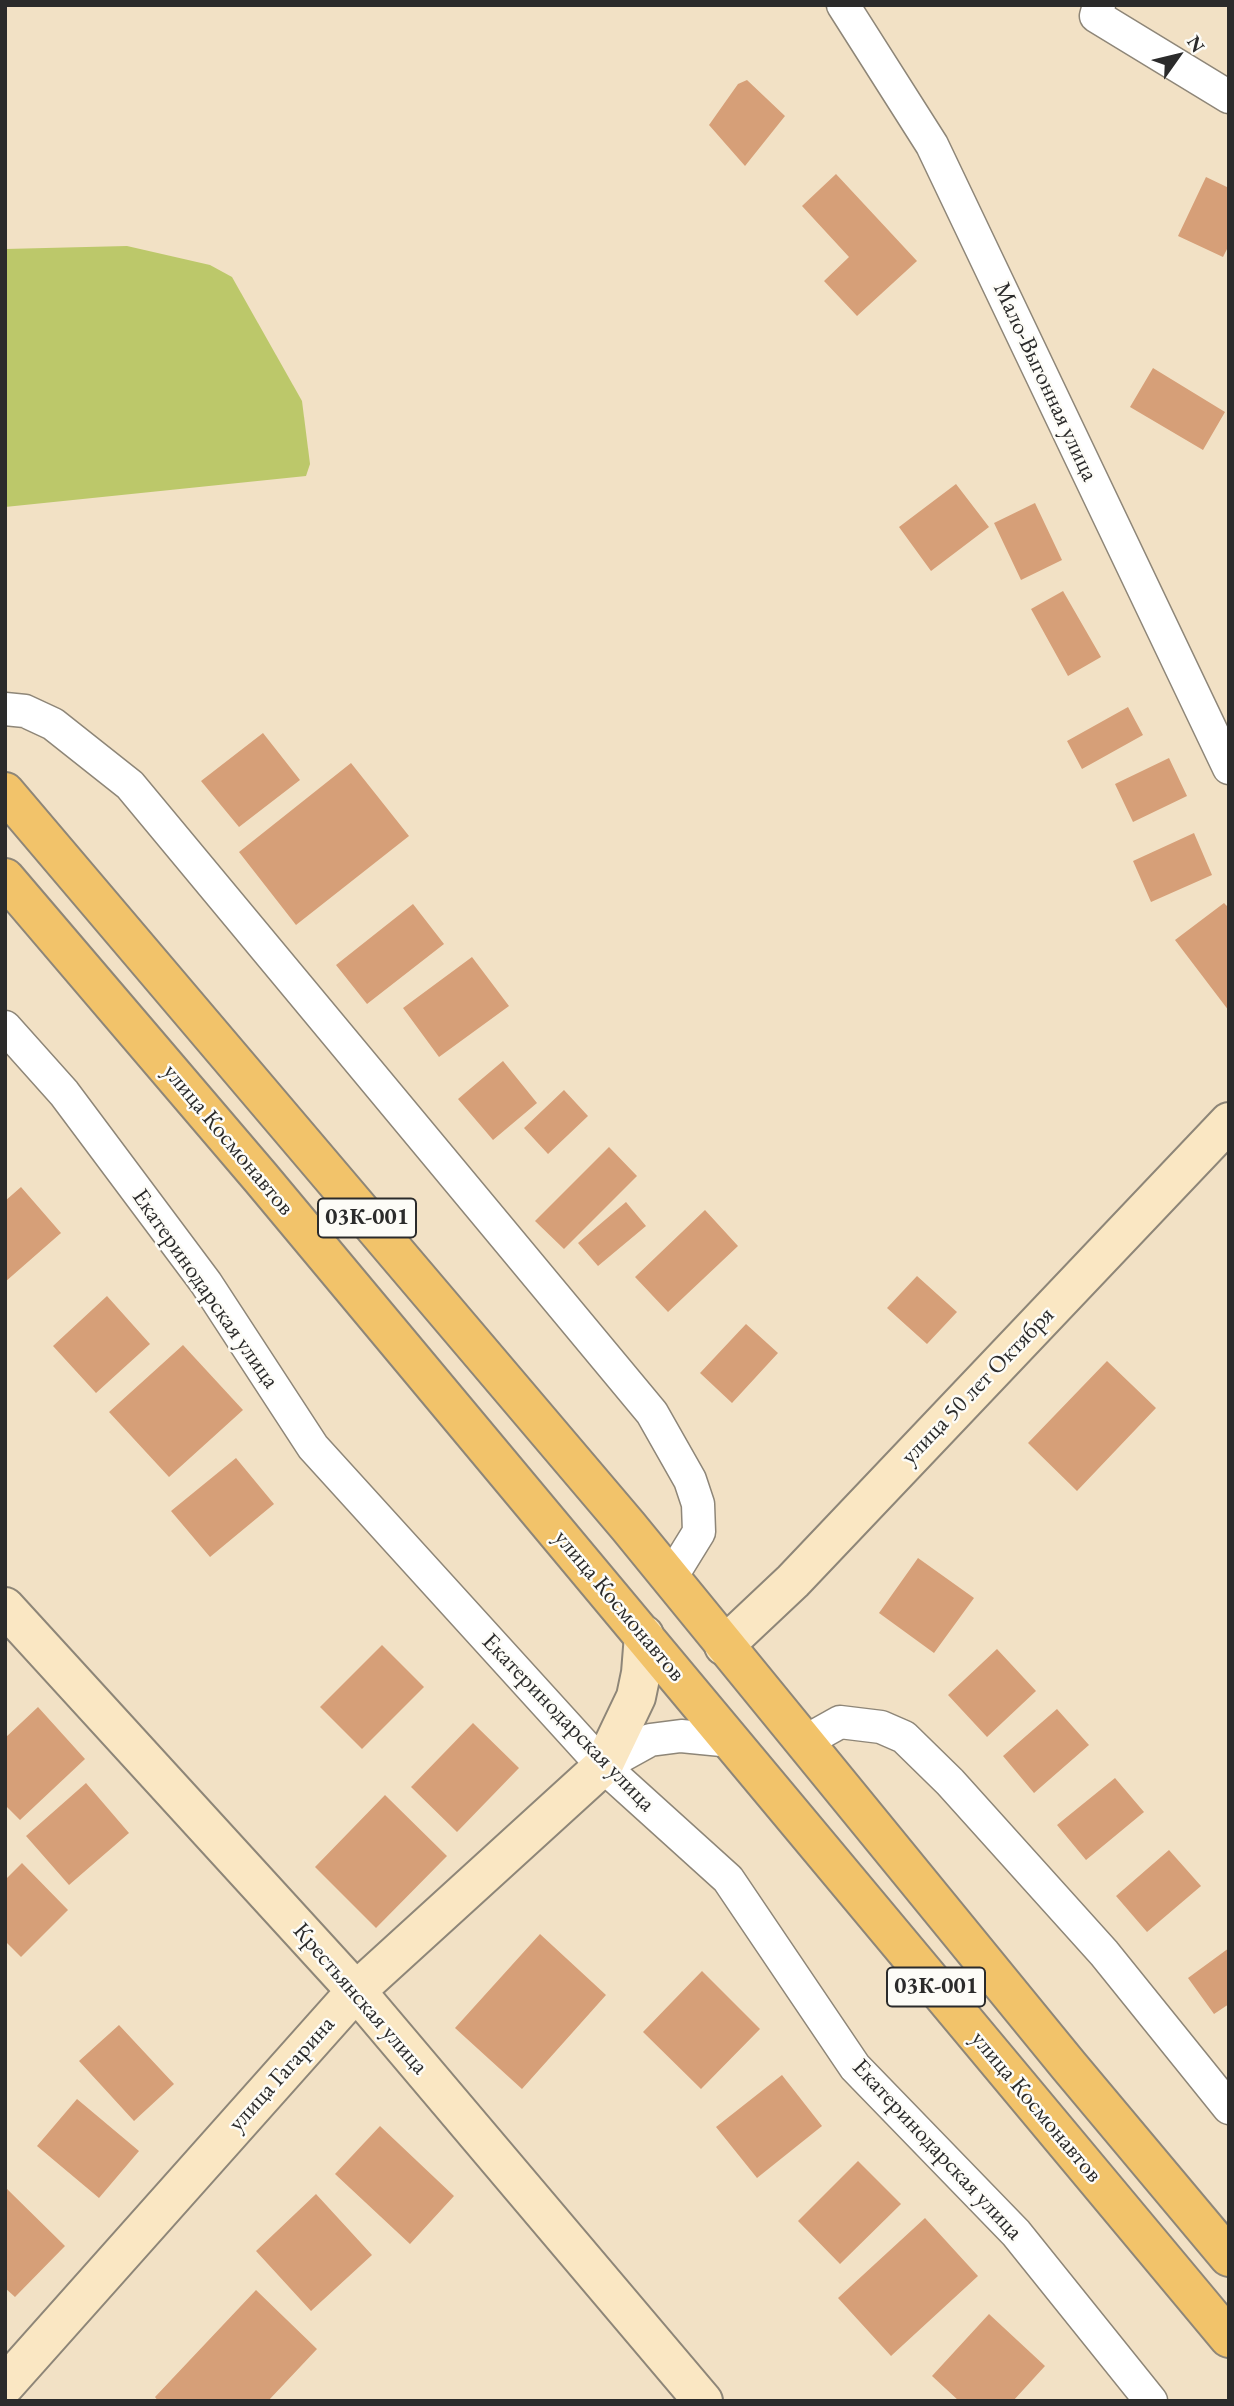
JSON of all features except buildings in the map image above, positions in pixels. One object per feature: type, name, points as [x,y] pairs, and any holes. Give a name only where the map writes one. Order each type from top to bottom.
[{"type":"main road","name":"03К-001","points":[[5,792],[619,1515],[1078,2077],[1229,2257]]},
{"type":"main road","name":"улица Космонавтов","points":[[5,878],[261,1178],[1229,2338]]},
{"type":"main road","name":"улица 50 лет Октября","points":[[724,1646],[793,1581],[1229,1122]]},
{"type":"main road","name":"Крестьянская улица","points":[[8,1617],[356,1991],[703,2401]]},
{"type":"main road","name":"улица Гагарина","points":[[5,2385],[356,1991],[603,1766],[636,1697],[644,1635]]},
{"type":"street","name":"Мало-Выгонная улица","points":[[844,5],[932,145],[1229,768]]},
{"type":"street","points":[[1098,11],[1229,97]]},
{"type":"street","points":[[5,709],[25,711],[53,724],[130,785],[652,1413],[690,1480],[698,1504],[699,1532],[670,1579]]},
{"type":"street","name":"Екатеринодарская улица","points":[[5,1027],[64,1093],[206,1283],[313,1447],[603,1766],[728,1879],[855,2067],[1016,2233],[1151,2401]]},
{"type":"street","points":[[806,1741],[840,1721],[881,1727],[904,1737],[950,1782],[1104,1954],[1229,2108]]},
{"type":"street","points":[[603,1766],[650,1740],[681,1736],[732,1741]]},
{"type":"green space","points":[[127,246],[210,265],[232,277],[302,401],[310,464],[306,476],[5,507],[5,249]]}]
